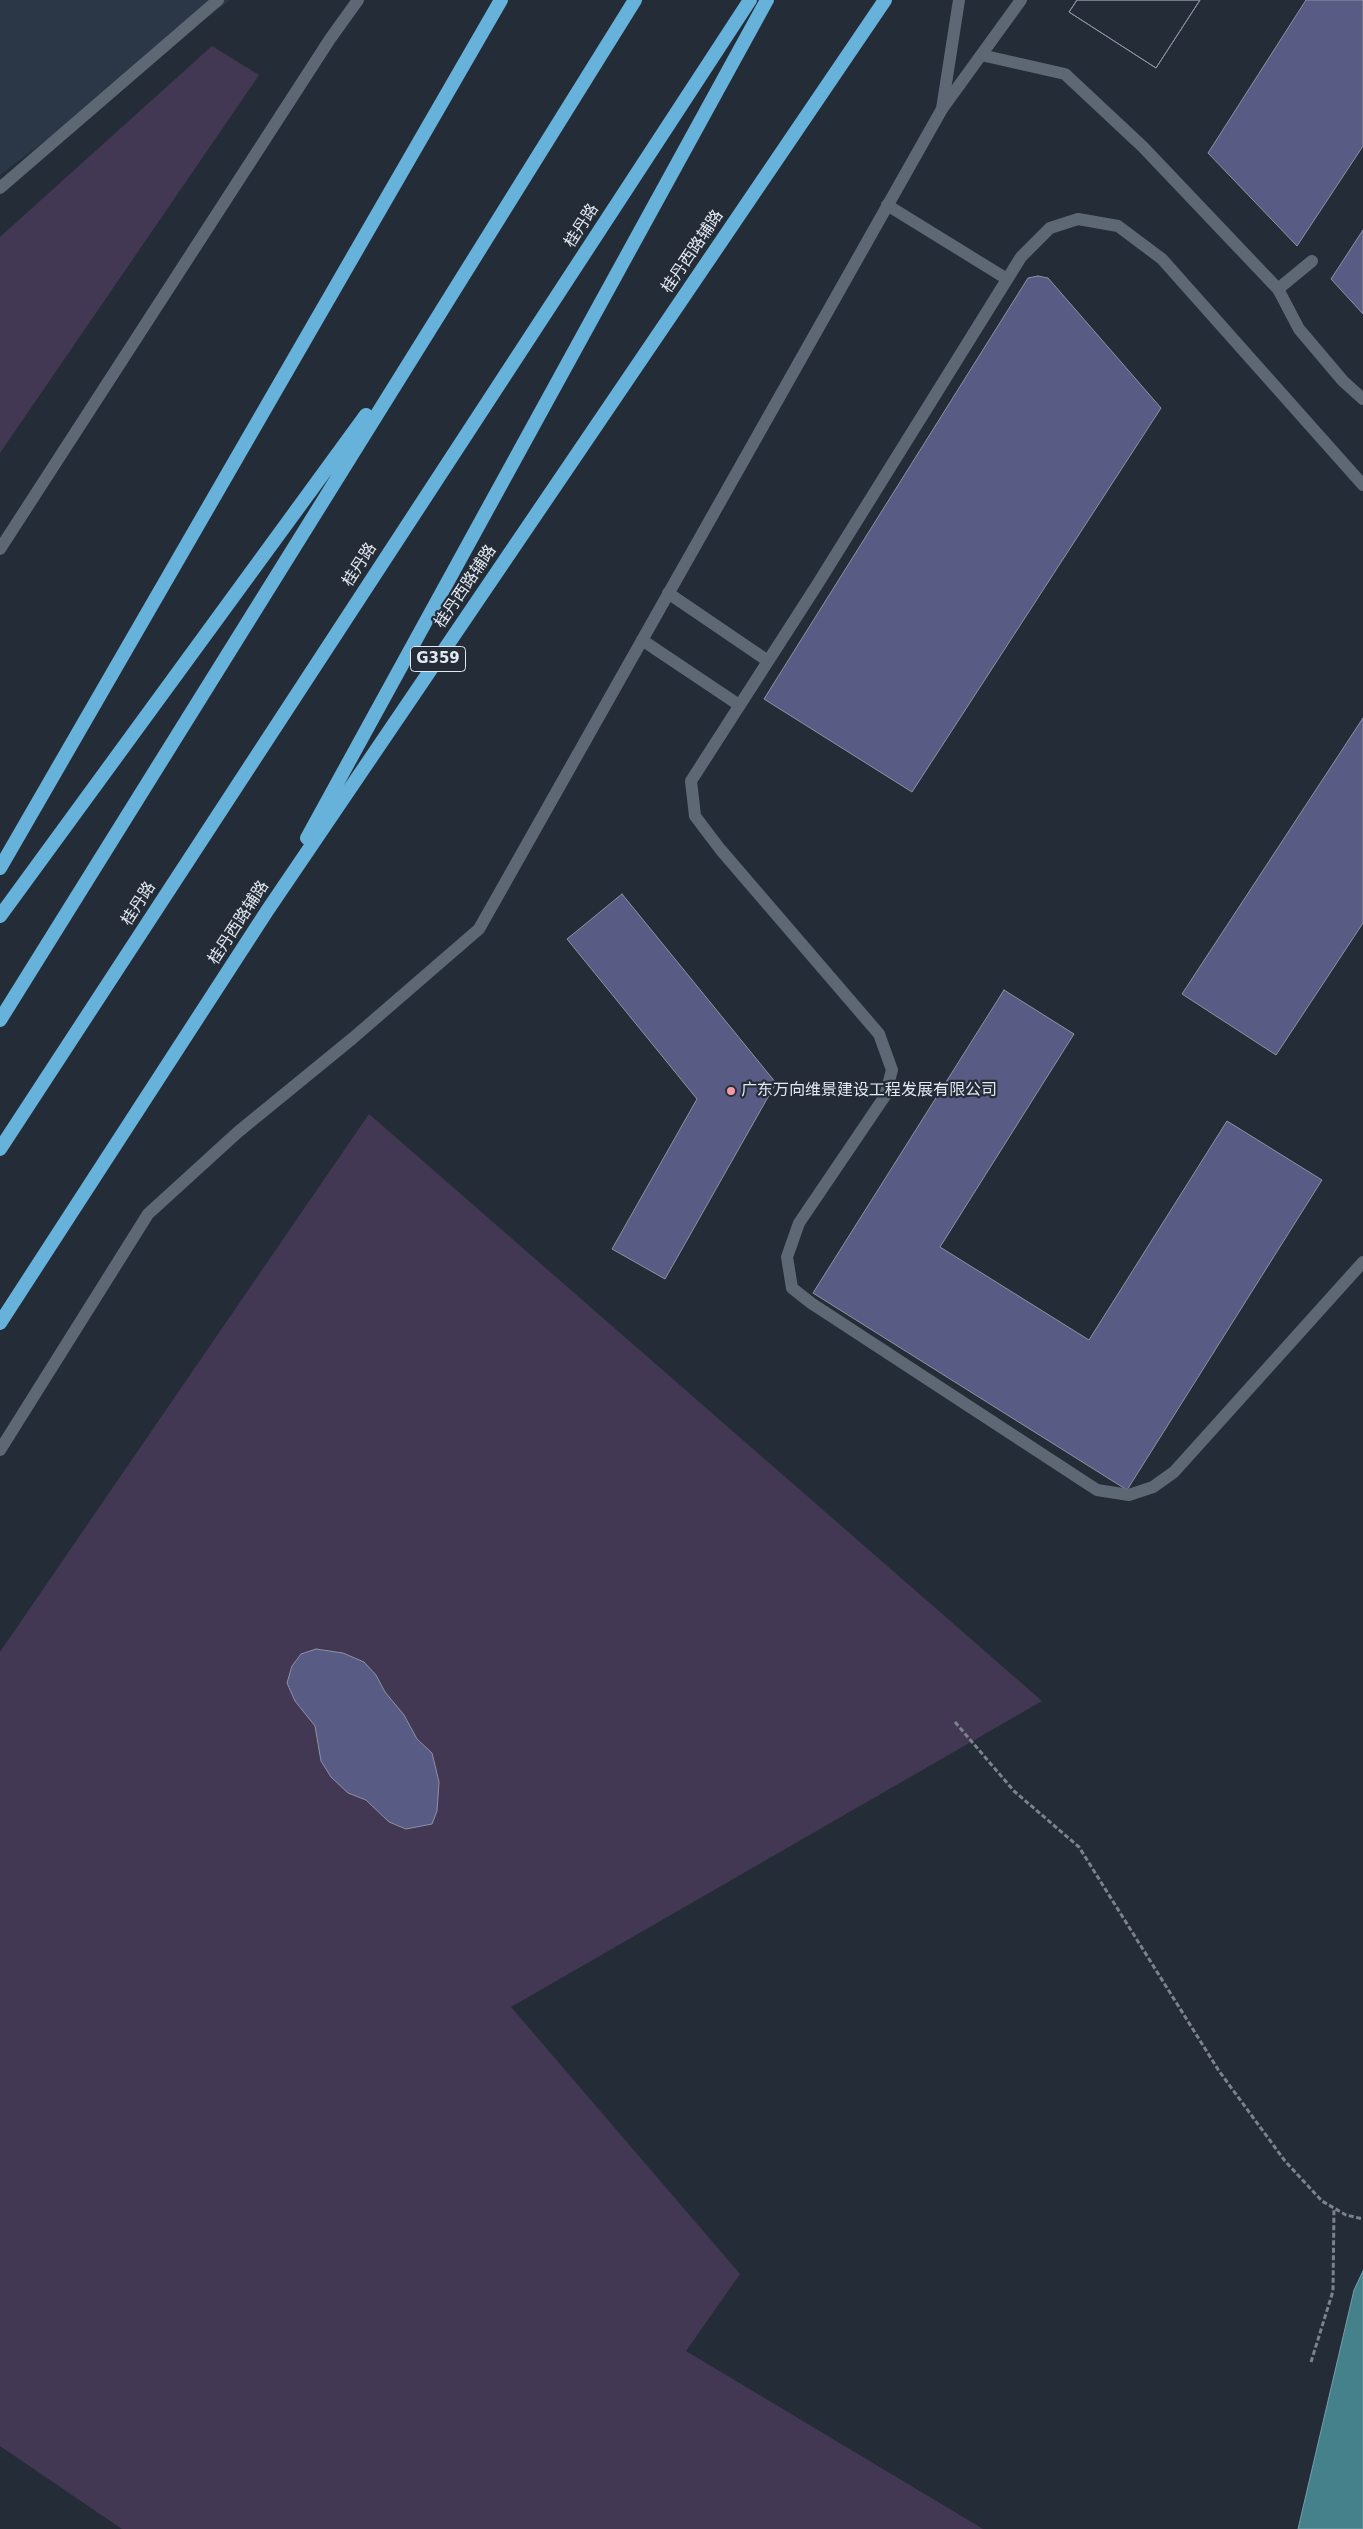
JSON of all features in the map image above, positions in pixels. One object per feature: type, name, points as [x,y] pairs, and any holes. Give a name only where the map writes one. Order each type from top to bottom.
[{"type":"highway","points":[[0,868],[501,0]]},
{"type":"highway","points":[[0,1020],[635,0]]},
{"type":"highway","name":"桂丹路","points":[[0,1149],[750,0]]},
{"type":"highway","points":[[267,911],[767,0]]},
{"type":"highway","name":"桂丹西路辅路","points":[[0,1323],[267,911],[885,0]]},
{"type":"highway","points":[[0,916],[432,325]]},
{"type":"street","points":[[0,188],[218,0]]},
{"type":"street","points":[[0,548],[319,56],[358,0]]},
{"type":"street","points":[[942,108],[959,0]]},
{"type":"street","points":[[0,1450],[148,1214],[238,1132],[353,1038],[480,929],[942,108],[1021,0]]},
{"type":"street","points":[[981,55],[1065,74],[1143,146],[1278,289],[1299,329],[1343,381],[1363,399]]},
{"type":"street","points":[[887,206],[1008,279]]},
{"type":"street","points":[[1363,485],[1162,259],[1118,226],[1078,219],[1050,228],[1022,257],[691,781],[695,816],[720,849],[879,1034],[892,1070],[885,1096],[799,1224],[787,1257],[792,1288],[1096,1490],[1130,1495],[1153,1487],[1174,1472],[1363,1262]]},
{"type":"street","points":[[1278,289],[1312,262]]},
{"type":"street","points":[[668,593],[768,661]]},
{"type":"street","points":[[642,640],[739,706]]},
{"type":"path","points":[[955,1722],[1014,1791],[1078,1847],[1218,2071],[1286,2161],[1322,2200],[1346,2216],[1363,2219]]},
{"type":"path","points":[[1311,2362],[1333,2291],[1334,2208]]},
{"type":"shaded area","points":[[0,0],[230,0],[0,175]]},
{"type":"shaded area","points":[[212,46],[259,75],[0,453],[0,237]]},
{"type":"shaded area","points":[[369,1114],[1042,1701],[511,2007],[740,2274],[686,2351],[983,2529],[122,2529],[0,2446],[0,1652]]},
{"type":"water","points":[[1363,2271],[1363,2529],[1298,2529],[1354,2290]]},
{"type":"building","points":[[1077,0],[1200,0],[1156,68],[1069,12]]},
{"type":"building","points":[[1077,0],[1200,0],[1156,68],[1069,12]]},
{"type":"building","points":[[1306,0],[1363,0],[1363,146],[1297,246],[1208,153]]},
{"type":"building","points":[[1363,230],[1363,314],[1331,279]]},
{"type":"building","points":[[1038,276],[1048,278],[1161,408],[912,792],[764,699],[1028,278]]},
{"type":"building","points":[[1363,718],[1363,923],[1276,1055],[1182,994]]},
{"type":"building","name":"广东万向维景建设工程发展有限公司","points":[[622,894],[776,1083],[665,1279],[612,1249],[697,1099],[567,939]]},
{"type":"building","points":[[1004,990],[1074,1034],[940,1247],[1089,1340],[1227,1121],[1322,1180],[1127,1490],[813,1293]]},
{"type":"building","points":[[316,1649],[343,1653],[364,1662],[376,1675],[385,1692],[404,1715],[417,1739],[432,1753],[439,1782],[437,1811],[432,1824],[406,1829],[389,1822],[366,1800],[348,1793],[331,1777],[321,1761],[315,1726],[295,1701],[287,1683],[292,1666],[301,1654]]},
{"type":"place","name":"广东万向维景建设工程发展有限公司","points":[[731,1091]]}]
